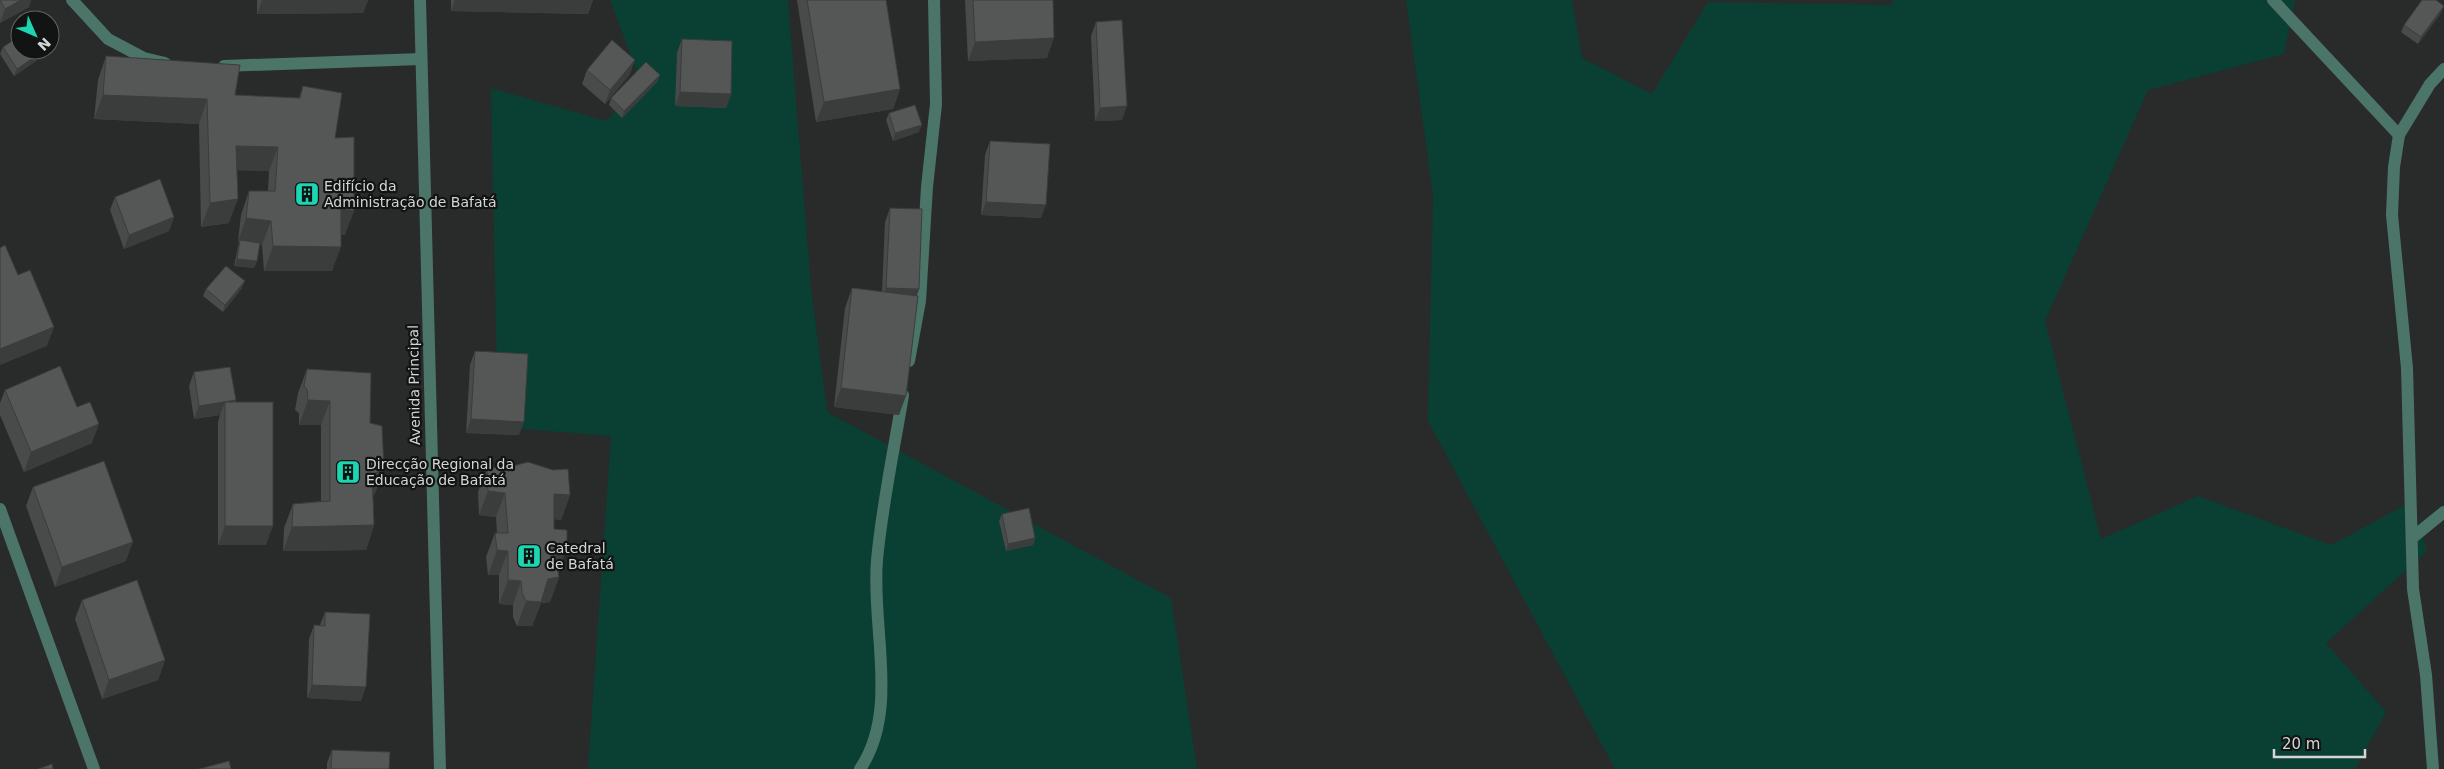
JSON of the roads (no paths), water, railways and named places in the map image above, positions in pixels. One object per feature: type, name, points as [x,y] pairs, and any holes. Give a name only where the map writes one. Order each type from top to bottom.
[{"type":"street","points":[[72,0],[108,39],[144,58],[181,67]]},
{"type":"street","name":"Avenida Principal","points":[[420,0],[440,769]]},
{"type":"street","points":[[860,769],[867,758],[878,721],[881,681],[877,562],[888,483],[920,301],[927,187],[936,104],[934,0]]},
{"type":"street","points":[[2272,0],[2399,135]]},
{"type":"street","points":[[209,66],[421,59]]},
{"type":"street","points":[[2433,769],[2426,675],[2413,588],[2407,368],[2392,215],[2394,167],[2399,135],[2430,84],[2444,70]]},
{"type":"street","points":[[0,510],[94,769]]},
{"type":"street","points":[[2412,538],[2444,512]]},
{"type":"place","name":"Edifício da Administração de Bafatá","points":[[307,194]]},
{"type":"place","name":"Direcção Regional da Educação de Bafatá","points":[[348,472]]},
{"type":"place","name":"Catedral de Bafatá","points":[[529,556]]}]
